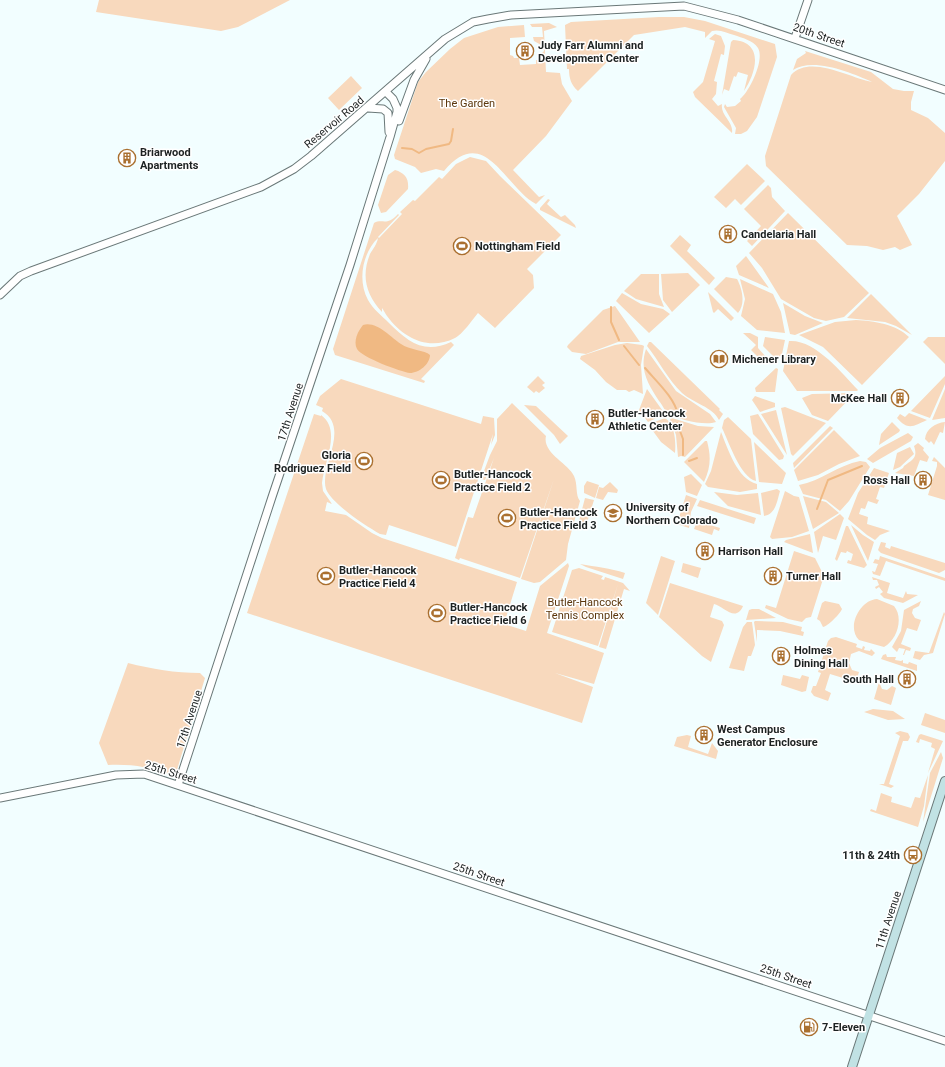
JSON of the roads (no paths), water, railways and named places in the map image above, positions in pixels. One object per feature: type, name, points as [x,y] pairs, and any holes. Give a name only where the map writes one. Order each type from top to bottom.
[{"type":"main road","name":"11th Avenue","points":[[852,1067],[945,781]]},
{"type":"street","points":[[795,38],[808,0]]},
{"type":"street","name":"Reservoir Road","points":[[0,295],[20,276],[31,271],[261,187],[294,169],[368,108],[431,52],[457,31],[473,22],[511,15],[672,5],[684,6]]},
{"type":"street","name":"20th Street","points":[[684,6],[738,20],[795,38],[945,90]]},
{"type":"street","points":[[390,137],[396,128],[415,76],[431,52]]},
{"type":"street","name":"17th Avenue","points":[[178,785],[350,265],[390,137],[397,108],[393,99],[386,92]]},
{"type":"street","points":[[368,108],[383,109],[388,113],[390,137]]},
{"type":"street","name":"25th Street","points":[[0,798],[95,778],[127,774],[144,774],[945,1041]]},
{"type":"waterway","points":[[402,148],[412,149],[419,153],[426,149],[449,144],[453,129]]},
{"type":"waterway","points":[[611,307],[611,322],[619,340]]},
{"type":"waterway","points":[[624,346],[639,365]]},
{"type":"waterway","points":[[645,368],[669,396],[678,415]]},
{"type":"waterway","points":[[677,423],[683,439],[683,455]]},
{"type":"waterway","points":[[689,461],[697,458]]},
{"type":"waterway","points":[[817,509],[828,480],[862,466]]},
{"type":"place","name":"Judy Farr Alumni and Development Center","points":[[525,51]]},
{"type":"place","name":"Briarwood Apartments","points":[[127,158]]},
{"type":"place","name":"Candelaria Hall","points":[[728,234]]},
{"type":"place","name":"Nottingham Field","points":[[462,246]]},
{"type":"place","name":"Michener Library","points":[[719,359]]},
{"type":"place","name":"McKee Hall","points":[[900,398]]},
{"type":"place","name":"Butler-Hancock Athletic Center","points":[[595,419]]},
{"type":"place","name":"Gloria Rodriguez Field","points":[[364,461]]},
{"type":"place","name":"Butler-Hancock Practice Field 2","points":[[441,480]]},
{"type":"place","name":"Ross Hall","points":[[923,480]]},
{"type":"place","name":"University of Northern Colorado","points":[[613,513]]},
{"type":"place","name":"Butler-Hancock Practice Field 3","points":[[507,518]]},
{"type":"place","name":"Harrison Hall","points":[[705,551]]},
{"type":"place","name":"Butler-Hancock Practice Field 4","points":[[326,576]]},
{"type":"place","name":"Turner Hall","points":[[773,576]]},
{"type":"place","name":"Butler-Hancock Practice Field 6","points":[[437,613]]},
{"type":"place","name":"Holmes Dining Hall","points":[[781,656]]},
{"type":"place","name":"South Hall","points":[[907,679]]},
{"type":"place","name":"West Campus Generator Enclosure","points":[[704,735]]},
{"type":"place","name":"11th & 24th","points":[[913,855]]},
{"type":"place","name":"7-Eleven","points":[[809,1027]]},
{"type":"park label","name":"The Garden","points":[[467,103]]},
{"type":"park label","name":"Butler-Hancock Tennis Complex","points":[[585,608]]}]
